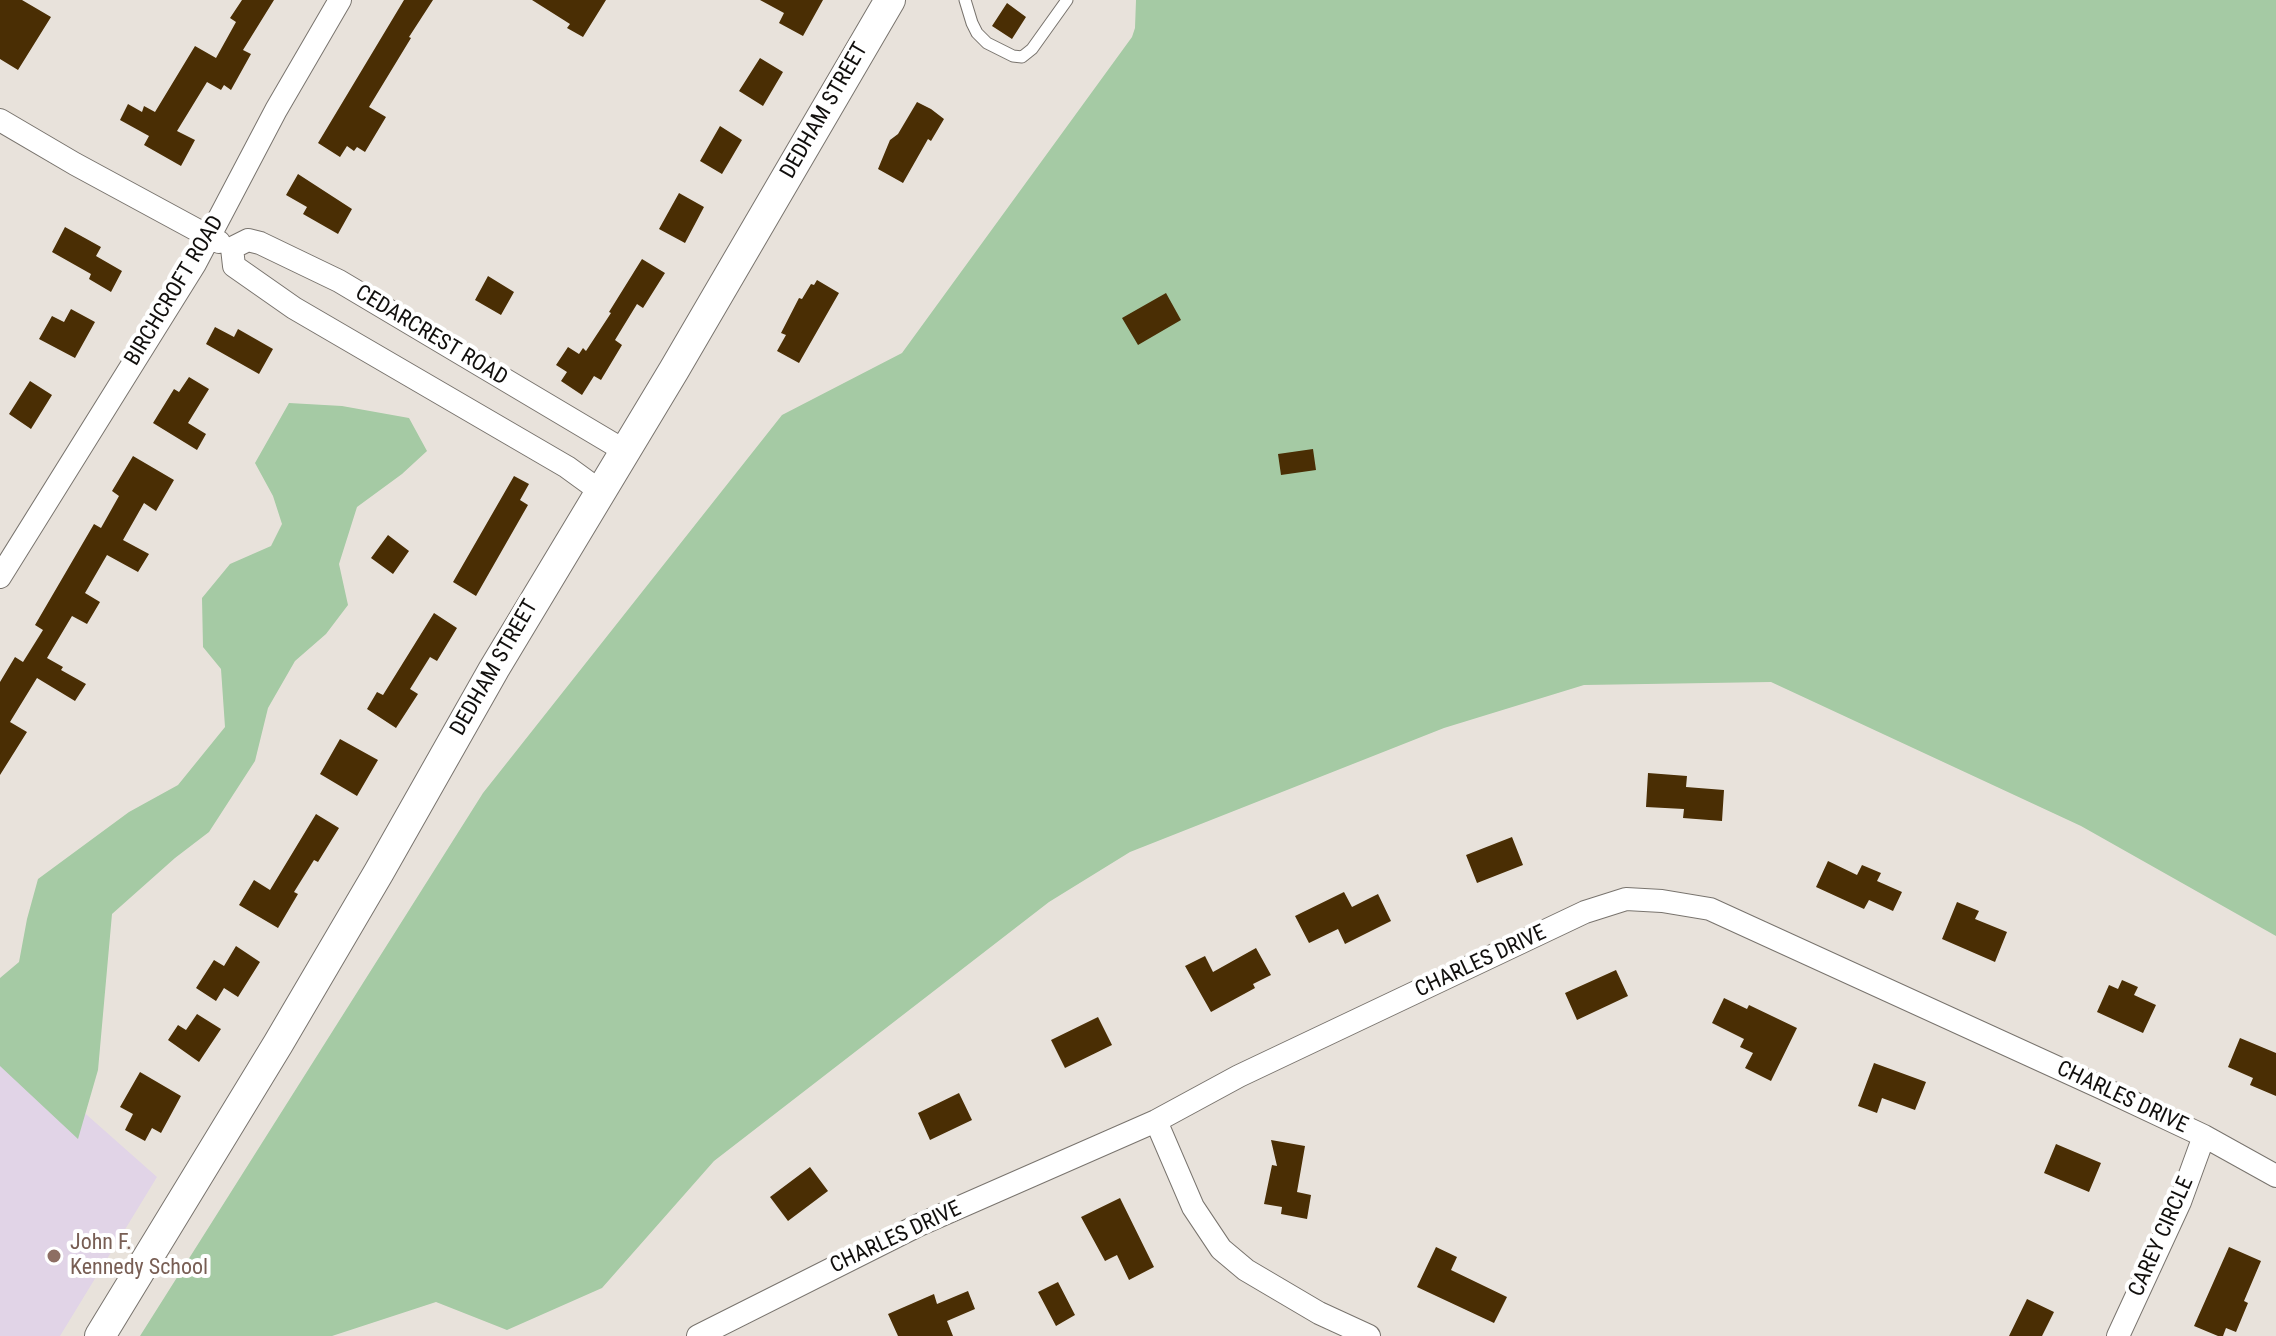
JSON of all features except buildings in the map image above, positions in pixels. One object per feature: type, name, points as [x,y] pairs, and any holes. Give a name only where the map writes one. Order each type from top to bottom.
[{"type":"main road","name":"DEDHAM STREET","points":[[100,1336],[278,1044],[494,669],[674,370],[890,0]]},
{"type":"street","name":"BIRCHCROFT ROAD","points":[[0,577],[195,264],[276,110],[340,0]]},
{"type":"street","name":"CEDARCREST ROAD","points":[[0,120],[232,248]]},
{"type":"street","name":"CEDARCREST ROAD","points":[[232,248],[248,240],[260,243],[339,281],[625,451]]},
{"type":"street","name":"CEDARCREST ROAD","points":[[232,248],[234,266],[294,308],[567,467],[600,491]]},
{"type":"street","name":"CHARLES DRIVE","points":[[698,1336],[919,1225],[1156,1121],[1239,1076],[1585,912],[1626,899],[1710,909],[2204,1136],[2276,1176]]},
{"type":"street","points":[[1156,1121],[1193,1207],[1221,1249],[1246,1270],[1319,1313],[1369,1336]]},
{"type":"street","name":"CAREY CIRCLE","points":[[2118,1336],[2180,1202],[2204,1136]]},
{"type":"lane","points":[[965,0],[977,33],[987,43],[1013,56],[1022,57],[1032,49],[1067,0]]},
{"type":"shaded area","name":"John F. Kennedy School","points":[[0,1038],[157,1177],[60,1336],[0,1336]]},
{"type":"green space","points":[[1136,0],[2276,0],[2276,936],[2081,826],[1771,682],[1584,685],[1444,728],[1130,852],[1049,902],[714,1161],[602,1288],[507,1330],[436,1302],[332,1336],[140,1336],[483,793],[782,415],[902,353],[1132,37]]},
{"type":"green space","points":[[289,403],[342,406],[409,418],[427,451],[357,507],[339,564],[348,605],[326,634],[295,661],[268,708],[255,761],[209,832],[112,914],[98,1070],[78,1139],[0,1066],[0,978],[19,962],[38,879],[129,812],[178,785],[225,727],[221,669],[203,647],[202,598],[230,564],[271,546],[282,524],[273,496],[255,463]]},
{"type":"place","name":"John F. Kennedy School","points":[[54,1256]]}]
